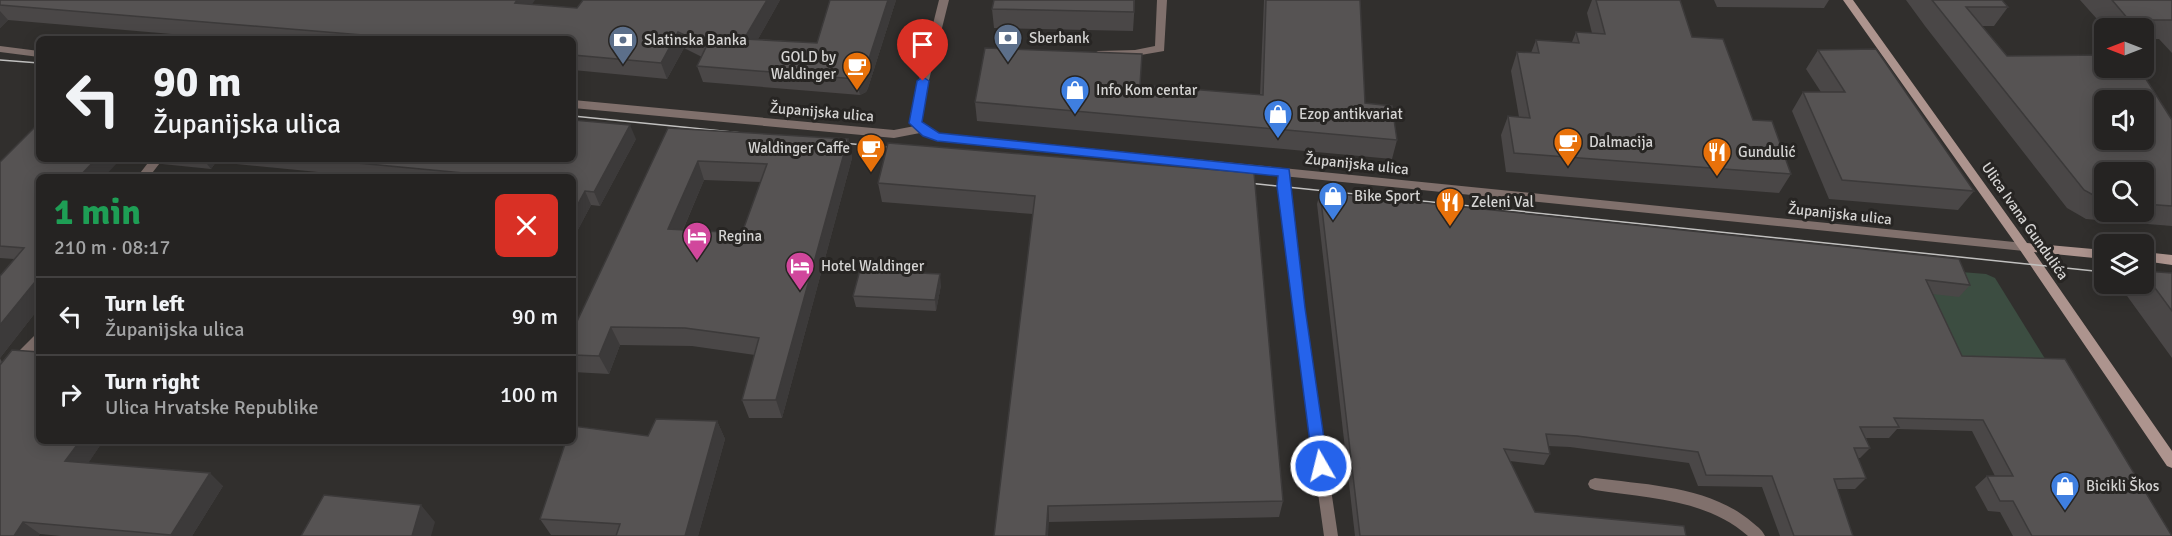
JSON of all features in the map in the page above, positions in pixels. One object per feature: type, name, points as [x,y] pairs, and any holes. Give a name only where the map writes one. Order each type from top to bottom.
[{"type":"main road","name":"Ulica Ivana Gundulića","points":[[1848,0],[2024,247],[2172,462]]},
{"type":"main road","name":"Županijska ulica","points":[[2024,247],[2094,253]]},
{"type":"main road","points":[[2154,258],[2172,260]]},
{"type":"street","points":[[920,129],[915,123],[915,116],[944,0]]},
{"type":"street","points":[[1098,54],[1136,53],[1160,49],[1162,0]]},
{"type":"street","points":[[0,49],[36,54]]},
{"type":"street","name":"Županijska ulica","points":[[576,104],[894,134],[920,129],[937,137],[958,140],[2024,247]]},
{"type":"street","points":[[145,174],[155,162]]},
{"type":"street","points":[[1285,172],[1284,186],[1304,349],[1331,536]]},
{"type":"street","points":[[8,372],[36,342]]},
{"type":"street","points":[[1595,484],[1698,500],[1724,509],[1746,523],[1758,536]]},
{"type":"green space","points":[[1949,271],[1986,274],[1995,278],[2052,370],[1951,366],[1916,292]]},
{"type":"building","points":[[0,0],[517,0],[515,3],[577,8],[583,0],[767,0],[744,39],[817,43],[830,0],[888,0],[863,76],[856,79],[697,66],[707,45],[678,32],[661,63],[576,55],[576,36],[375,36],[0,5]]},
{"type":"building","points":[[994,0],[1134,0],[1134,12],[992,9]]},
{"type":"building","points":[[1266,0],[1360,0],[1365,103],[1392,106],[1397,140],[975,102],[985,48],[1142,54],[1140,85],[1263,95]]},
{"type":"building","points":[[1596,0],[1680,0],[1692,37],[1723,39],[1753,120],[1772,121],[1791,174],[1514,153],[1508,116],[1530,118],[1517,52],[1539,53],[1536,40],[1579,43],[1576,32],[1605,34]]},
{"type":"building","points":[[1932,0],[2002,0],[2008,7],[1966,7],[2007,56],[2094,55],[2094,78],[2145,78],[2153,90],[2094,90],[2094,150],[2154,150],[2154,92],[2172,120],[2172,206],[2154,205],[2154,162],[2094,162],[2094,196],[2084,190]]},
{"type":"building","points":[[2112,0],[2172,0],[2172,20],[2127,18]]},
{"type":"building","points":[[1876,49],[1974,191],[1842,180],[1803,92],[1845,92],[1818,50]]},
{"type":"building","points":[[576,120],[630,125],[594,192],[585,191],[576,208],[576,174],[474,174],[347,162],[576,162]]},
{"type":"building","points":[[36,126],[36,162],[93,162],[82,174],[36,174],[36,281],[0,325],[0,276],[24,248],[0,246],[0,162]]},
{"type":"building","points":[[668,128],[848,139],[776,400],[742,400],[759,338],[685,328],[611,327],[599,356],[576,355],[576,324]],"holes":[[[698,161],[767,164],[742,233],[668,229]]]},
{"type":"building","points":[[888,143],[1254,173],[1283,501],[1048,506],[1046,536],[994,536],[1035,196],[878,183]]},
{"type":"building","points":[[1320,192],[1959,259],[1970,285],[1926,280],[1962,356],[2065,359],[2172,536],[2032,536],[2013,501],[2000,501],[1987,476],[2013,476],[1983,420],[1894,418],[1899,427],[1860,427],[1870,448],[1854,448],[1866,478],[1834,479],[1853,536],[1794,536],[1772,476],[1706,475],[1698,452],[1546,434],[1550,454],[1504,449],[1535,512],[1684,526],[1686,536],[1360,536]]},
{"type":"building","points":[[860,270],[940,274],[935,300],[853,296]]},
{"type":"building","points":[[2154,272],[2172,273],[2172,311],[2154,287]]},
{"type":"building","points":[[12,350],[36,352],[36,444],[78,444],[65,461],[210,473],[171,535],[23,522],[14,536],[0,536],[0,365]]},
{"type":"building","points":[[656,419],[717,421],[685,536],[616,536],[620,524],[540,519],[565,444],[576,444],[576,426],[648,436]]},
{"type":"building","points":[[324,495],[421,505],[412,536],[301,536]]},
{"type":"tram line","points":[[0,60],[36,63]]},
{"type":"tram line","points":[[576,116],[752,134]]},
{"type":"tram line","points":[[833,142],[904,149]]},
{"type":"tram line","points":[[1239,182],[2094,271]]},
{"type":"place","name":"Sberbank","points":[[1008,64]]},
{"type":"place","name":"Slatinska Banka","points":[[623,66]]},
{"type":"place","name":"GOLD by Waldinger","points":[[857,92]]},
{"type":"place","name":"Info Kom centar","points":[[1075,116]]},
{"type":"place","name":"Ezop antikvariat","points":[[1278,140]]},
{"type":"place","name":"Dalmacija","points":[[1568,168]]},
{"type":"place","name":"Waldinger Caffe","points":[[871,174]]},
{"type":"place","name":"Gundulić","points":[[1717,178]]},
{"type":"place","name":"Bike Sport","points":[[1333,222]]},
{"type":"place","name":"Zeleni Val","points":[[1450,228]]},
{"type":"place","name":"Regina","points":[[697,262]]},
{"type":"place","name":"Hotel Waldinger","points":[[800,292]]},
{"type":"place","name":"Bicikli Škos","points":[[2065,512]]},
{"type":"route","points":[[923,81],[915,123],[920,129],[937,137],[1285,172],[1284,186],[1298,308],[1321,466]]}]
